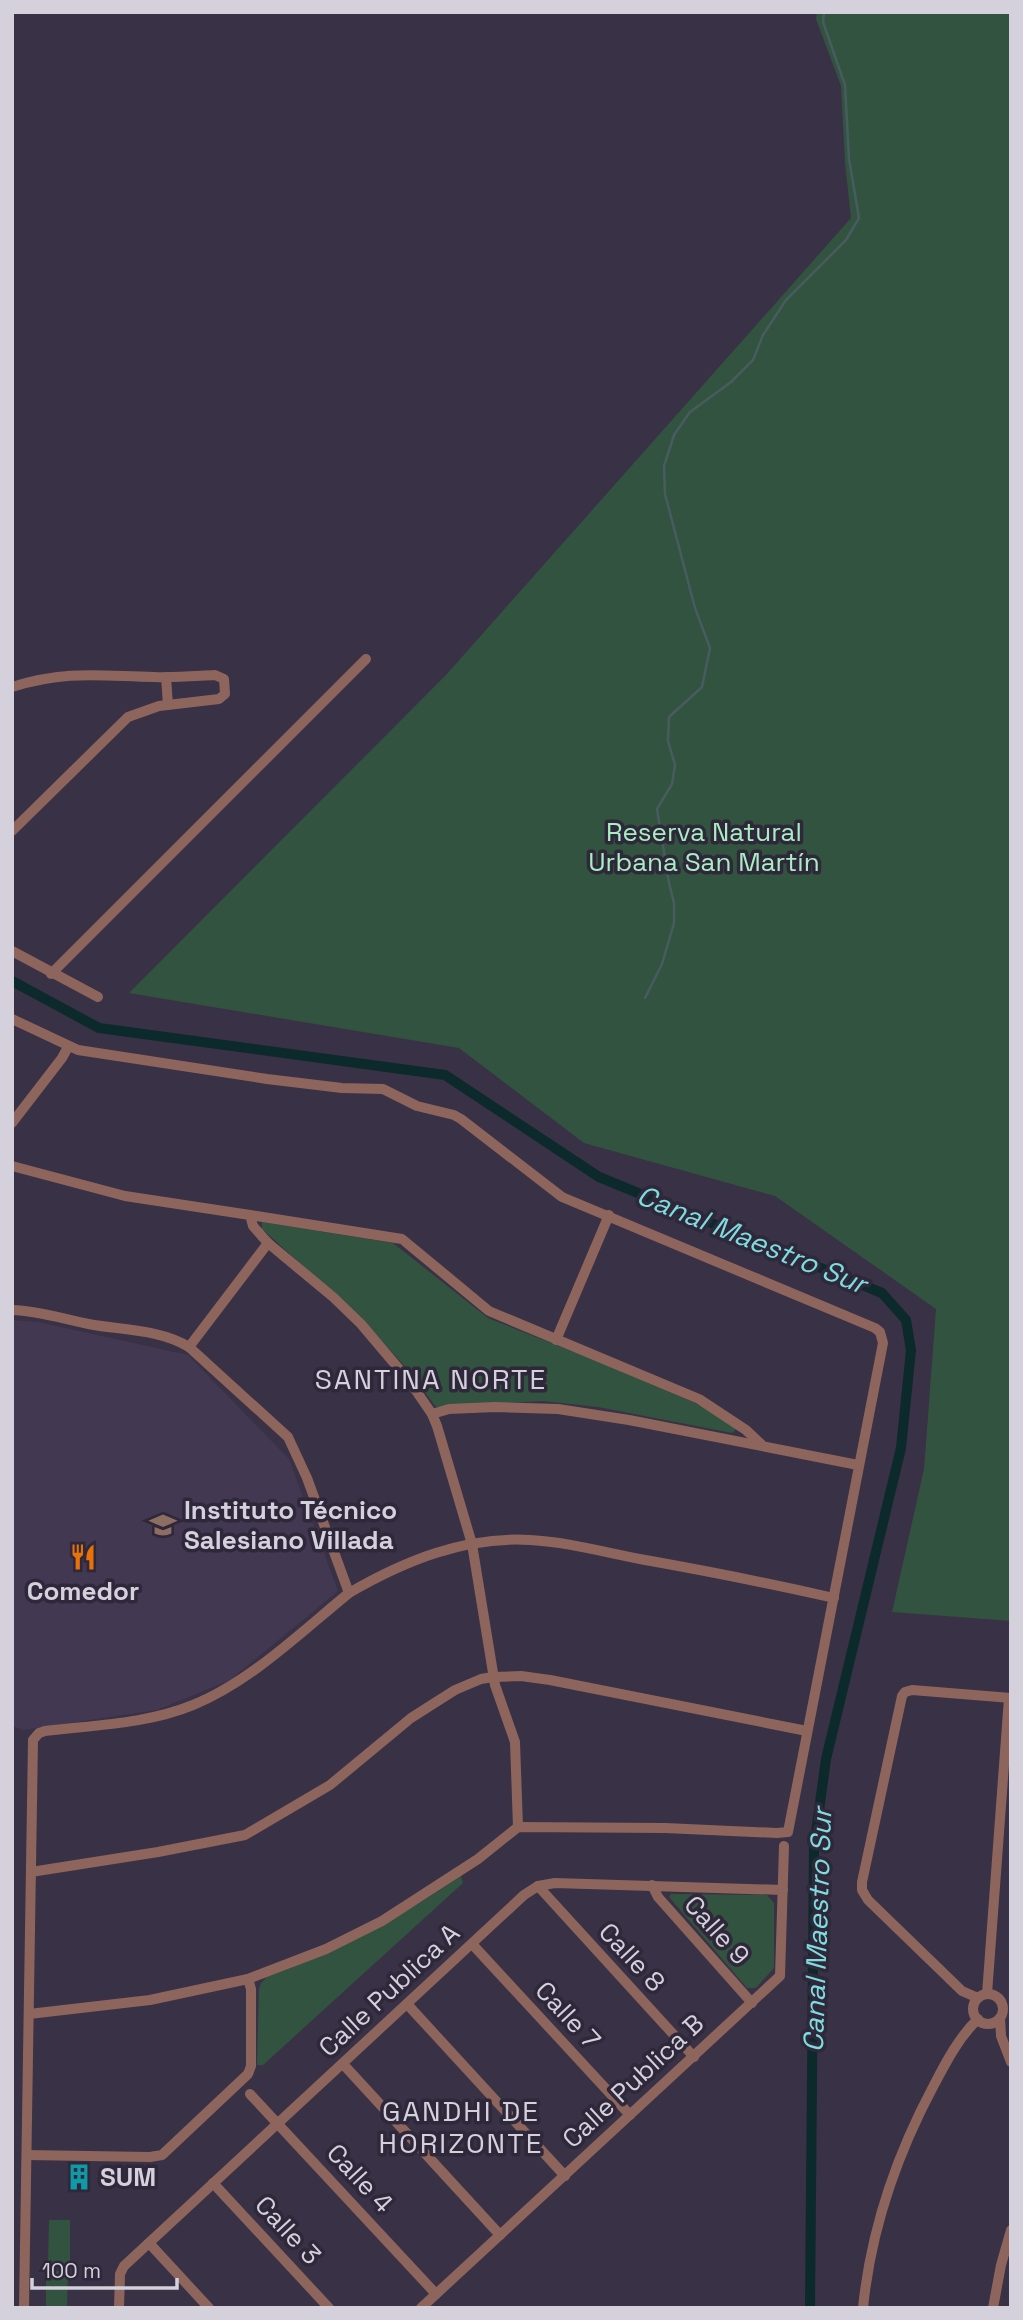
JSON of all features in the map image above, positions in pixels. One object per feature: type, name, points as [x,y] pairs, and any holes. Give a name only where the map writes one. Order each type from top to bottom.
[{"type":"street","points":[[51,974],[366,659]]},
{"type":"street","points":[[12,687],[69,675],[215,675],[224,679],[226,689],[219,699],[168,705],[128,717],[12,831]]},
{"type":"street","points":[[166,677],[168,705]]},
{"type":"street","points":[[12,951],[98,997]]},
{"type":"street","points":[[12,1019],[68,1047],[267,1079],[342,1088],[378,1088],[417,1107],[454,1115],[557,1194],[852,1318],[880,1332],[883,1343],[790,1829],[785,1833],[665,1828],[518,1828],[478,1859],[382,1921],[326,1949],[248,1979],[150,2000],[29,2014]]},
{"type":"street","points":[[12,1124],[68,1047]]},
{"type":"street","points":[[12,1166],[125,1196],[398,1237],[482,1307],[699,1399],[746,1430],[761,1444]]},
{"type":"street","points":[[250,1215],[256,1232],[333,1297],[360,1324],[410,1382],[432,1414],[472,1544],[493,1676],[515,1742],[518,1828]]},
{"type":"street","points":[[556,1340],[609,1215]]},
{"type":"street","points":[[189,1347],[268,1243]]},
{"type":"street","points":[[12,1310],[34,1311],[90,1324],[171,1337],[189,1347],[288,1437],[307,1478],[349,1593]]},
{"type":"street","points":[[432,1414],[449,1409],[495,1407],[558,1409],[761,1444],[858,1465]]},
{"type":"street","points":[[25,2306],[32,1745],[39,1733],[145,1718],[190,1707],[211,1698],[243,1678],[349,1593],[409,1561],[472,1544],[509,1540],[546,1542],[763,1582],[834,1598]]},
{"type":"street","points":[[31,1872],[245,1835],[330,1785],[435,1701],[467,1684],[493,1676],[550,1680],[807,1731]]},
{"type":"street","points":[[1000,2018],[987,2023],[978,2020],[974,2011],[982,1996],[1005,1842],[1010,1698],[912,1690],[902,1696],[862,1890],[868,1900],[962,1991],[982,1996],[997,1996],[1003,2009],[1000,2018],[1001,2036],[1011,2062]]},
{"type":"street","name":"Calle Publica B","points":[[421,2308],[694,2057],[781,1973],[783,1846]]},
{"type":"street","points":[[538,1886],[555,1883],[783,1890]]},
{"type":"street","name":"Calle 9","points":[[652,1885],[658,1897],[752,2003]]},
{"type":"street","name":"Calle Publica A","points":[[119,2308],[121,2269],[524,1895],[538,1886]]},
{"type":"street","name":"Calle 8","points":[[538,1886],[694,2057]]},
{"type":"street","name":"Calle 7","points":[[472,1945],[630,2115]]},
{"type":"street","points":[[27,2155],[162,2155],[248,2074],[251,2066],[251,1989],[248,1979]]},
{"type":"street","points":[[407,2004],[565,2176]]},
{"type":"street","points":[[863,2308],[867,2269],[876,2226],[897,2162],[944,2066],[964,2034],[978,2020]]},
{"type":"street","points":[[343,2064],[500,2235]]},
{"type":"street","name":"Calle 4","points":[[250,2094],[436,2294]]},
{"type":"street","name":"Calle 3","points":[[213,2183],[329,2308]]},
{"type":"street","points":[[993,2308],[1011,2230]]},
{"type":"street","points":[[149,2243],[209,2308]]},
{"type":"shaded area","name":"Instituto Técnico Salesiano Villada","points":[[12,1320],[38,1322],[188,1355],[289,1459],[338,1591],[230,1680],[157,1710],[23,1730],[12,1726]]},
{"type":"green space","name":"Reserva Natural Urbana San Martín","points":[[817,12],[1011,12],[1011,1621],[892,1612],[924,1469],[936,1309],[775,1196],[584,1143],[459,1048],[129,993],[446,675],[851,218],[841,86],[816,19]]},
{"type":"green space","points":[[262,1222],[393,1243],[488,1318],[695,1403],[737,1428],[732,1433],[598,1407],[542,1401],[436,1407],[409,1371],[361,1318],[262,1229]]},
{"type":"green space","points":[[461,1876],[463,1883],[263,2065],[257,2065],[259,1989],[267,1977],[367,1932],[415,1906]]},
{"type":"green space","points":[[671,1894],[767,1895],[774,1903],[774,1968],[756,1988],[747,1988],[669,1897]]},
{"type":"green space","points":[[49,2220],[70,2220],[70,2264],[48,2263]]},
{"type":"green space","points":[[46,2271],[68,2271],[67,2308],[46,2308]]},
{"type":"waterway","points":[[645,998],[662,964],[674,923],[674,903],[657,809],[672,784],[675,765],[668,741],[669,717],[702,687],[710,648],[695,608],[665,494],[664,466],[674,435],[690,412],[731,382],[753,360],[763,335],[786,300],[846,240],[859,218],[849,159],[845,85],[823,22],[824,12]]},
{"type":"waterway","name":"Canal Maestro Sur","points":[[12,981],[99,1028],[445,1075],[599,1177],[882,1293],[906,1320],[911,1350],[901,1448],[826,1759],[814,1847],[810,2308]]},
{"type":"place","name":"Instituto Técnico Salesiano Villada","points":[[163,1525]]},
{"type":"place","name":"Comedor","points":[[83,1557]]},
{"type":"place","name":"SUM","points":[[79,2177]]},
{"type":"district","name":"SANTINA NORTE","points":[[431,1379]]},
{"type":"district","name":"GANDHI DE HORIZONTE","points":[[461,2127]]}]
